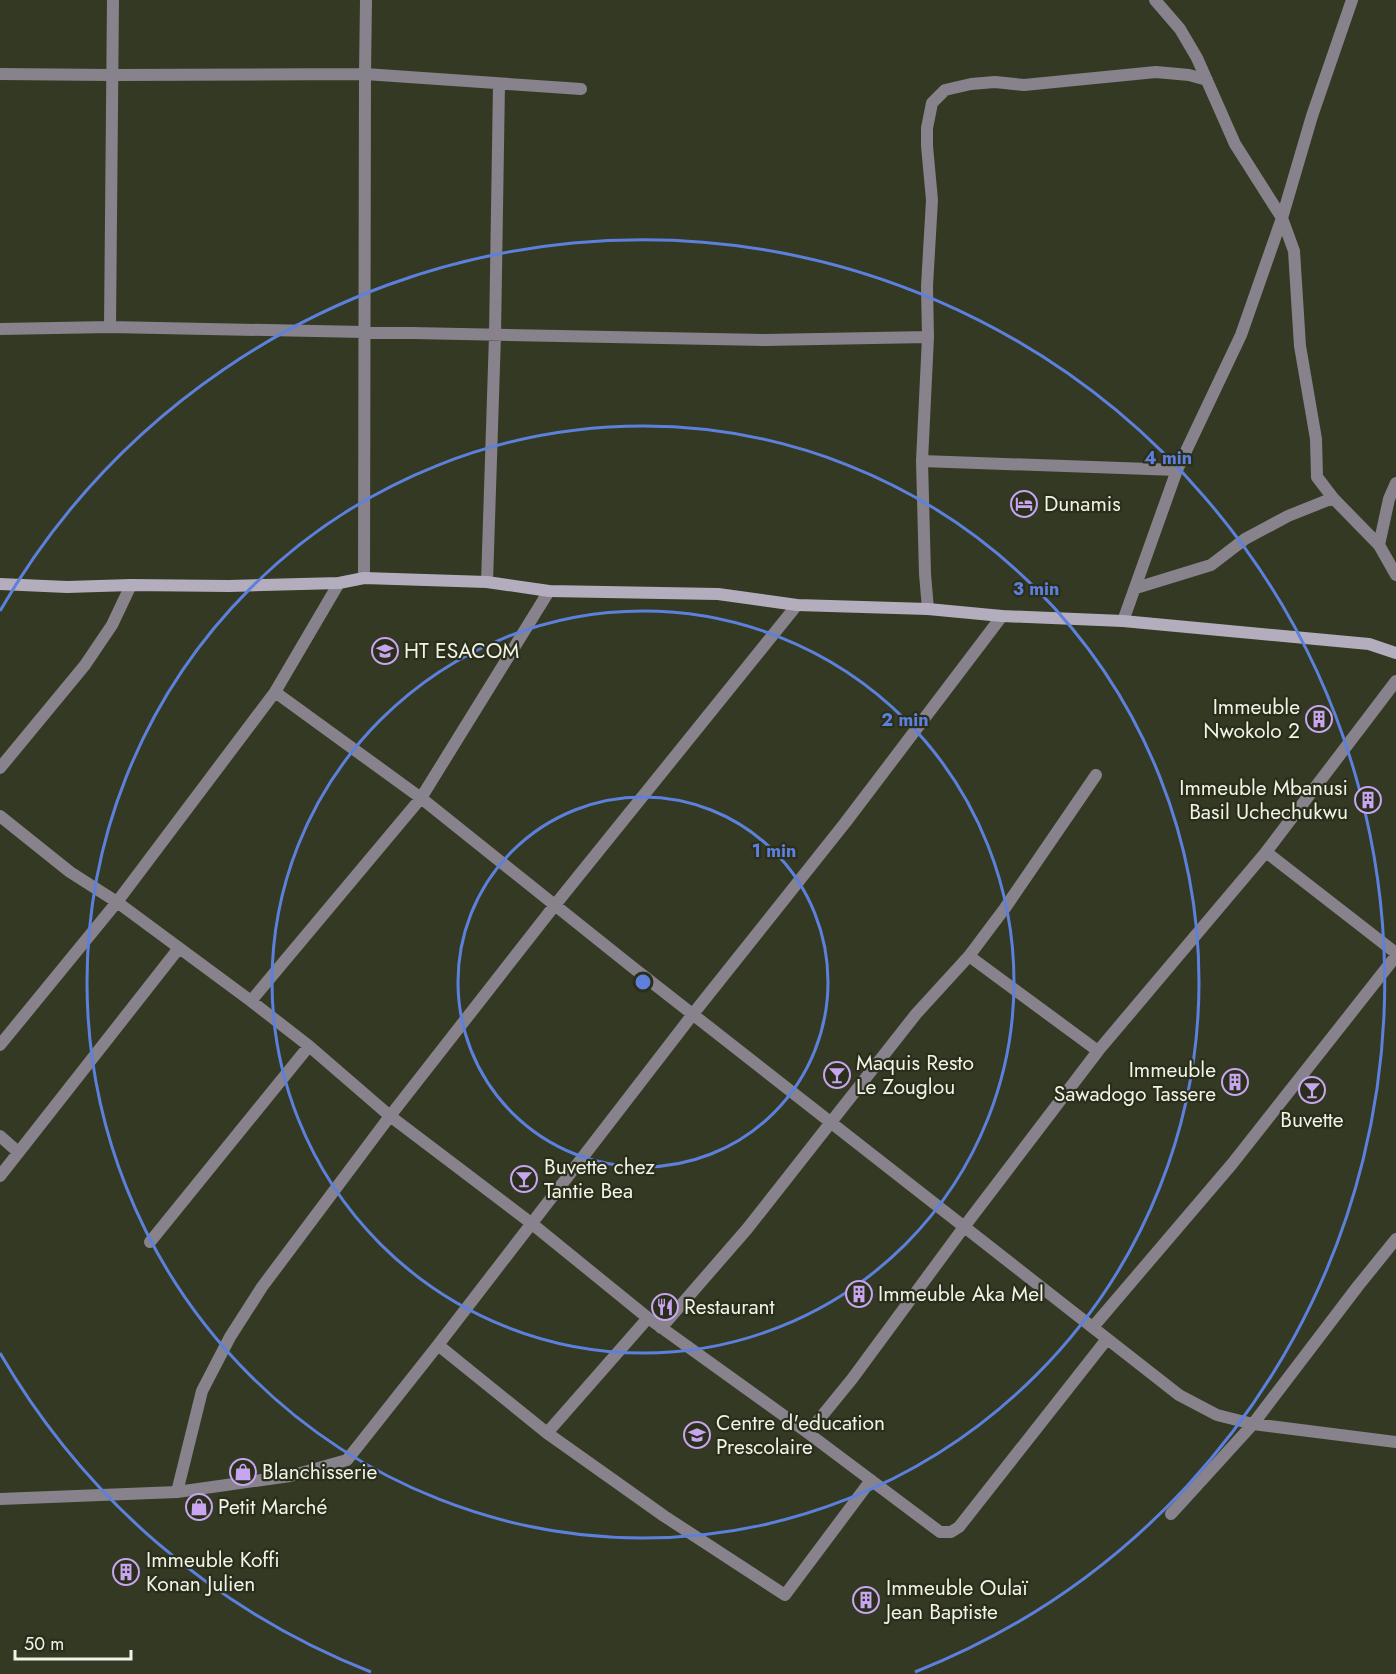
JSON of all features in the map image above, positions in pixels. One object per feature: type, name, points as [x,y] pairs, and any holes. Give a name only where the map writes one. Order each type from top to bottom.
[{"type":"street","points":[[110,327],[112,0]]},
{"type":"street","points":[[364,578],[366,0]]},
{"type":"street","points":[[1155,0],[1180,29],[1197,58],[1235,144],[1282,218],[1294,251],[1300,346],[1316,439],[1317,477],[1333,498],[1379,545],[1396,575]]},
{"type":"street","points":[[1123,621],[1177,470],[1240,335],[1282,218],[1312,116],[1352,0]]},
{"type":"street","points":[[928,609],[922,461],[932,200],[927,128],[932,103],[945,90],[970,84],[995,82],[1024,85],[1156,72],[1189,75],[1207,80]]},
{"type":"street","points":[[0,74],[365,74],[581,89]]},
{"type":"street","points":[[487,582],[495,335],[499,84]]},
{"type":"street","points":[[0,329],[110,327],[765,340],[928,337]]},
{"type":"street","points":[[922,461],[1177,470]]},
{"type":"street","points":[[1379,545],[1389,499],[1396,483]]},
{"type":"street","points":[[1136,588],[1211,565],[1254,535],[1288,516],[1333,498]]},
{"type":"street","points":[[0,584],[229,586],[339,583],[364,578],[487,582],[549,591],[718,594],[797,605],[928,609],[1002,616],[1123,621],[1369,644],[1396,652]]},
{"type":"street","points":[[0,1045],[117,902],[275,692],[339,583]]},
{"type":"street","points":[[0,768],[85,665],[112,625],[131,585]]},
{"type":"street","points":[[251,1001],[421,798],[549,591]]},
{"type":"street","points":[[177,1492],[202,1391],[230,1337],[262,1287],[390,1116],[555,904],[797,605]]},
{"type":"street","points":[[0,1498],[177,1492],[290,1476],[347,1460],[693,1014],[845,823],[1002,616]]},
{"type":"street","points":[[808,1432],[852,1379],[1098,1051],[1266,852],[1396,681]]},
{"type":"street","points":[[275,692],[421,798],[1179,1395],[1217,1414],[1253,1424],[1396,1442]]},
{"type":"street","points":[[661,1328],[747,1229],[916,1014],[969,956],[1005,908],[1096,775]]},
{"type":"street","points":[[0,816],[70,872],[117,902],[251,1001],[309,1046],[390,1116],[531,1223],[661,1328],[808,1432],[940,1532],[951,1533],[959,1527],[1107,1339]]},
{"type":"street","points":[[1092,1327],[1232,1164],[1396,954],[1266,852]]},
{"type":"street","points":[[0,1176],[179,948]]},
{"type":"street","points":[[969,956],[1098,1051]]},
{"type":"street","points":[[150,1242],[309,1046]]},
{"type":"street","points":[[0,1136],[18,1152]]},
{"type":"street","points":[[1171,1514],[1253,1424],[1396,1239]]},
{"type":"street","points":[[547,1433],[648,1318]]},
{"type":"street","points":[[438,1345],[547,1433],[664,1516],[785,1595],[871,1480]]},
{"type":"place","name":"Dunamis","points":[[1024,504]]},
{"type":"place","name":"HT ESACOM","points":[[385,651]]},
{"type":"place","name":"Immeuble Nwokolo 2","points":[[1319,719]]},
{"type":"place","name":"Immeuble Mbanusi Basil Uchechukwu","points":[[1368,800]]},
{"type":"place","name":"Maquis Resto Le Zouglou","points":[[837,1075]]},
{"type":"place","name":"Immeuble Sawadogo Tassere","points":[[1235,1082]]},
{"type":"place","name":"Buvette","points":[[1312,1090]]},
{"type":"place","name":"Buvette chez Tantie Bea","points":[[524,1179]]},
{"type":"place","name":"Immeuble Aka Mel","points":[[859,1294]]},
{"type":"place","name":"Restaurant","points":[[665,1307]]},
{"type":"place","name":"Centre d'education Prescolaire","points":[[697,1435]]},
{"type":"place","name":"Blanchisserie","points":[[243,1472]]},
{"type":"place","name":"Petit Marché","points":[[199,1507]]},
{"type":"place","name":"Immeuble Koffi Konan Julien","points":[[126,1572]]},
{"type":"place","name":"Immeuble Oulaï Jean Baptiste","points":[[866,1600]]}]
